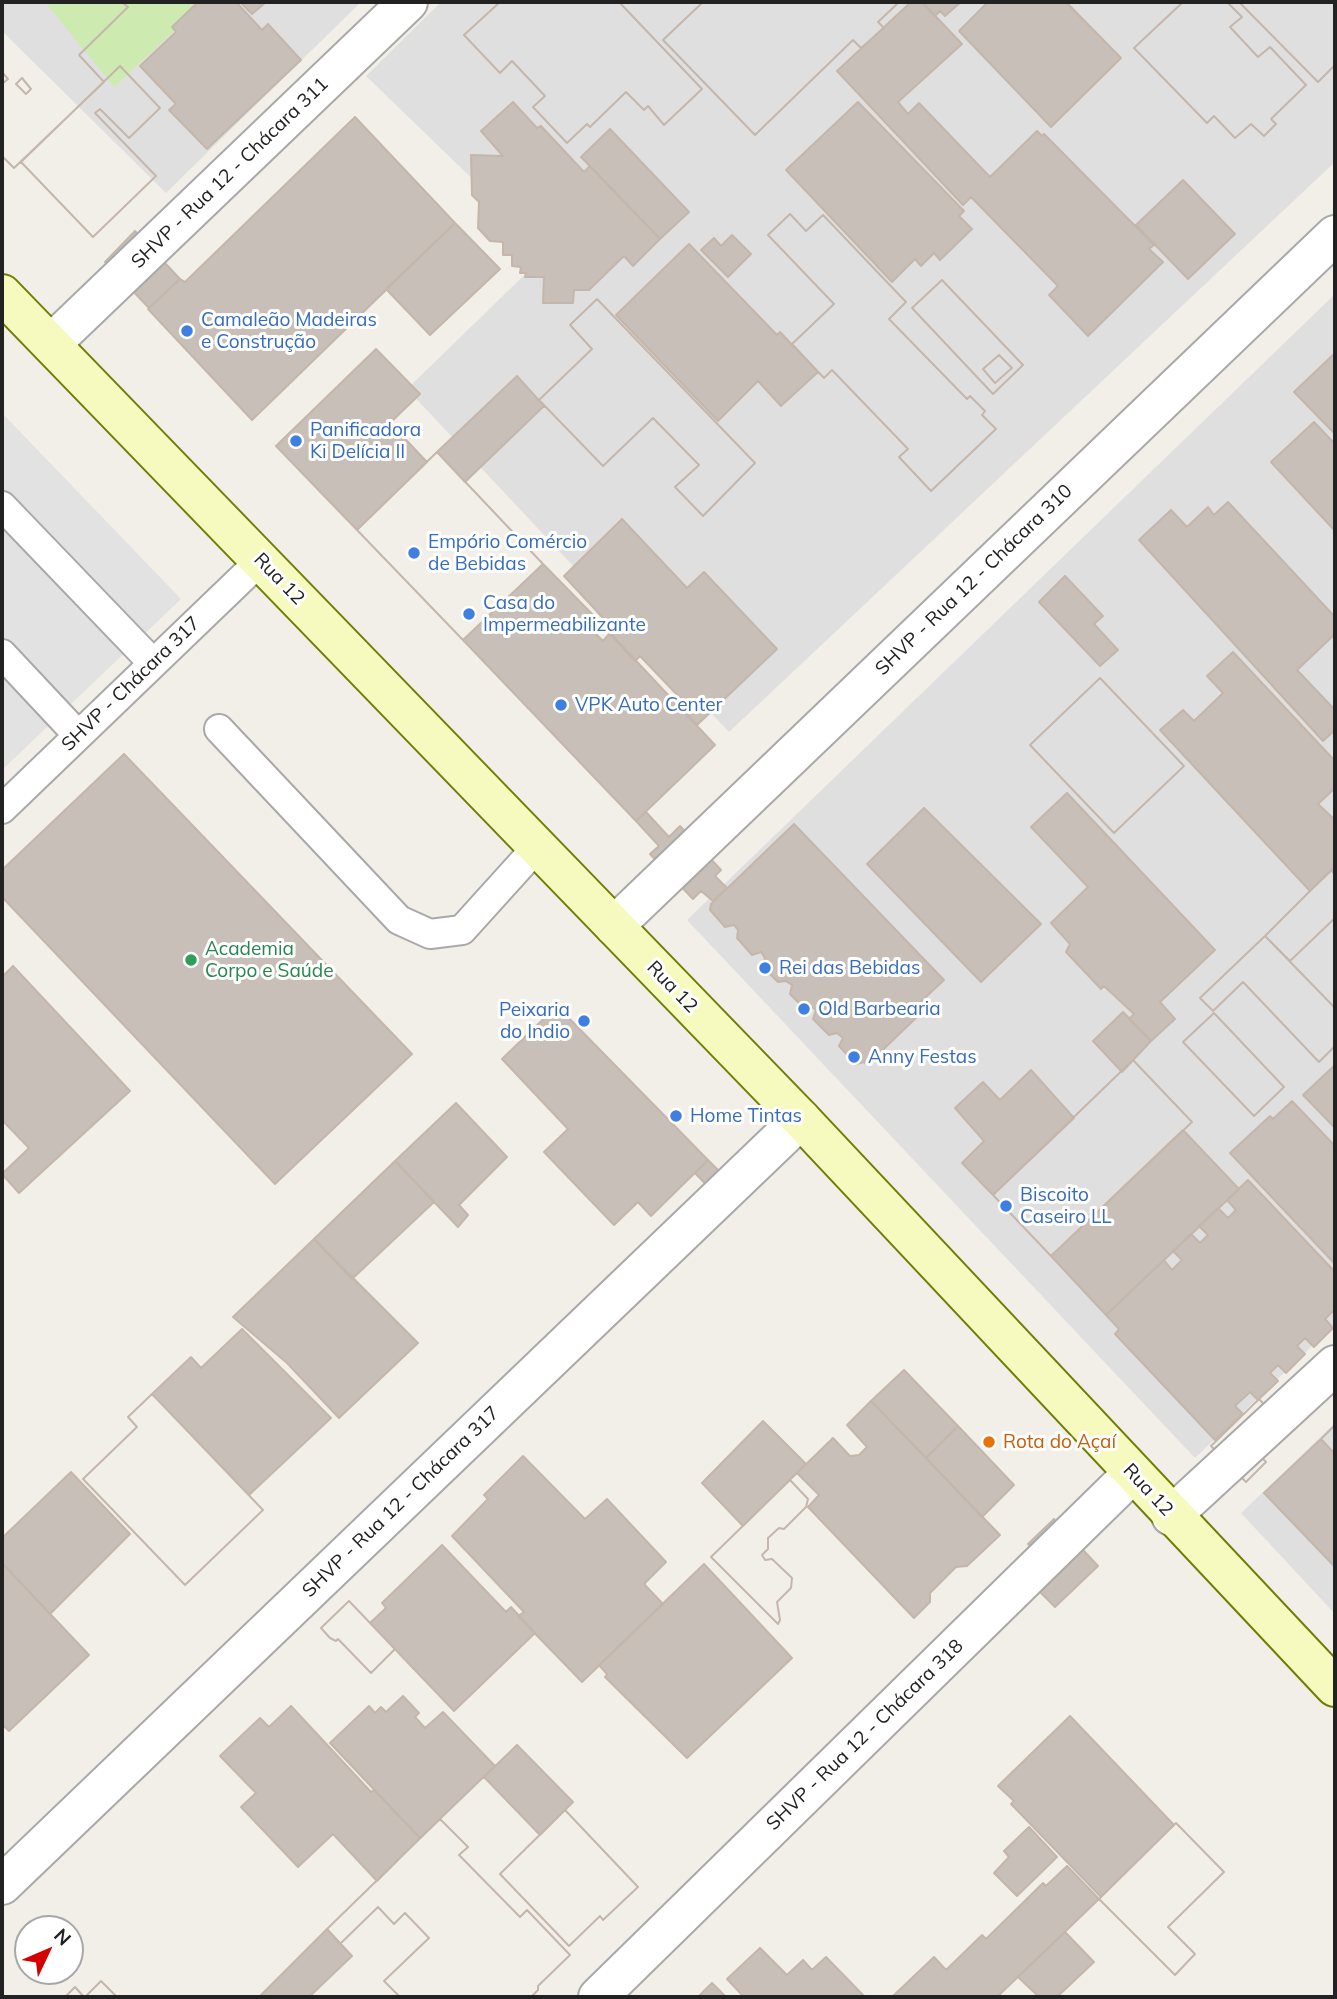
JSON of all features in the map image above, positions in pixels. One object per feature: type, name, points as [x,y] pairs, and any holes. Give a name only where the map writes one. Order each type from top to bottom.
[{"type":"street","name":"SHVP - Rua 12 - Chácara 311","points":[[51,344],[408,2]]},
{"type":"street","name":"SHVP - Rua 12 - Chácara 310","points":[[614,926],[1335,235]]},
{"type":"street","name":"Rua 12","points":[[2,294],[801,1119],[1171,1516],[1335,1687]]},
{"type":"street","name":"SHVP - Rua 12 - Chácara 317","points":[[2,1885],[801,1119]]},
{"type":"street","points":[[1171,1516],[1335,1365]]},
{"type":"street","name":"SHVP - Rua 12 - Chácara 318","points":[[598,1997],[1133,1473]]},
{"type":"lane","points":[[2,506],[152,662]]},
{"type":"lane","name":"SHVP - Chácara 317","points":[[2,809],[261,560]]},
{"type":"lane","points":[[2,654],[77,734]]},
{"type":"lane","points":[[219,729],[399,920],[430,934],[462,930],[537,847]]},
{"type":"shaded area","points":[[2,2],[361,2],[166,193],[2,31]]},
{"type":"shaded area","points":[[441,2],[1335,2],[1335,162],[729,732],[407,389],[548,252],[366,76]]},
{"type":"shaded area","points":[[1335,294],[1335,1324],[1195,1458],[687,920]]},
{"type":"shaded area","points":[[2,413],[181,599],[2,770]]},
{"type":"shaded area","points":[[1335,1423],[1335,1614],[1241,1513]]},
{"type":"green space","points":[[45,2],[205,2],[114,87]]},
{"type":"building","points":[[2,2],[122,2],[128,7],[79,55],[104,82],[14,168],[2,156],[2,84],[8,79],[2,72]],"holes":[[[22,78],[31,89],[26,94],[16,84]]]},
{"type":"building","points":[[2,2],[122,2],[128,7],[79,55],[104,82],[14,168],[2,156],[2,84],[8,79],[2,72]],"holes":[[[22,78],[31,89],[26,94],[16,84]]]},
{"type":"building","points":[[198,2],[236,2],[262,30],[268,24],[301,60],[207,149],[169,110],[176,104],[140,66],[176,32],[172,27]]},
{"type":"building","points":[[240,2],[266,2],[252,14]]},
{"type":"building","points":[[500,2],[619,2],[702,89],[664,125],[648,106],[644,110],[626,92],[590,127],[587,124],[567,143],[533,107],[545,96],[512,61],[500,73],[464,35]]},
{"type":"building","points":[[500,2],[619,2],[702,89],[664,125],[648,106],[644,110],[626,92],[590,127],[587,124],[567,143],[533,107],[545,96],[512,61],[500,73],[464,35]]},
{"type":"building","points":[[703,2],[897,4],[878,22],[884,28],[861,48],[853,40],[755,135],[663,40]]},
{"type":"building","points":[[703,2],[897,4],[878,22],[884,28],[861,48],[853,40],[755,135],[663,40]]},
{"type":"building","points":[[911,2],[922,2],[962,44],[898,102],[908,114],[919,103],[990,177],[1037,131],[1042,136],[1044,134],[1154,245],[1149,249],[1163,262],[1088,336],[1049,295],[1058,286],[971,197],[963,205],[837,71]]},
{"type":"building","points":[[922,2],[961,2],[945,16],[940,11],[935,16]]},
{"type":"building","points":[[988,2],[1066,2],[1121,58],[1051,127],[959,31]]},
{"type":"building","points":[[1183,2],[1227,2],[1242,17],[1230,27],[1258,57],[1270,47],[1306,85],[1271,119],[1276,124],[1264,136],[1251,124],[1235,138],[1214,116],[1207,123],[1134,48]]},
{"type":"building","points":[[1183,2],[1227,2],[1242,17],[1230,27],[1258,57],[1270,47],[1306,85],[1271,119],[1276,124],[1264,136],[1251,124],[1235,138],[1214,116],[1207,123],[1134,48]]},
{"type":"building","points":[[1239,2],[1335,2],[1335,65],[1318,82]]},
{"type":"building","points":[[1239,2],[1335,2],[1335,65],[1318,82]]},
{"type":"building","points":[[120,66],[160,108],[129,138],[100,109],[95,113],[156,176],[93,237],[21,162]]},
{"type":"building","points":[[120,66],[160,108],[129,138],[100,109],[95,113],[156,176],[93,237],[21,162]]},
{"type":"building","points":[[513,102],[537,128],[541,126],[584,172],[590,166],[660,239],[633,266],[624,256],[589,290],[574,290],[573,303],[543,303],[544,277],[525,277],[526,273],[520,273],[521,267],[512,266],[512,255],[503,255],[503,242],[490,241],[478,228],[479,202],[472,195],[471,155],[503,156],[481,131]]},
{"type":"building","points":[[858,102],[964,211],[959,216],[972,229],[940,260],[934,253],[921,266],[915,259],[892,282],[786,170]]},
{"type":"building","points":[[355,117],[455,223],[252,420],[148,309],[180,279],[185,282]]},
{"type":"building","points":[[610,129],[689,212],[660,239],[581,157]]},
{"type":"building","points":[[1183,180],[1235,234],[1188,279],[1136,225]]},
{"type":"building","points":[[790,214],[806,231],[823,215],[906,302],[889,319],[967,399],[970,396],[985,411],[982,415],[996,429],[931,491],[899,457],[908,449],[832,370],[824,378],[792,344],[834,304],[768,235]]},
{"type":"building","points":[[790,214],[806,231],[823,215],[906,302],[889,319],[967,399],[970,396],[985,411],[982,415],[996,429],[931,491],[899,457],[908,449],[832,370],[824,378],[792,344],[834,304],[768,235]]},
{"type":"building","points":[[455,223],[500,269],[430,335],[386,289]]},
{"type":"building","points":[[135,231],[180,279],[149,308],[105,262]]},
{"type":"building","points":[[732,235],[751,254],[728,277],[701,250],[714,238],[721,246]]},
{"type":"building","points":[[689,244],[777,335],[780,332],[818,372],[781,406],[758,381],[718,421],[616,315]]},
{"type":"building","points":[[942,280],[1023,365],[993,394],[912,308]],"holes":[[[999,355],[1012,368],[995,383],[983,369]]]},
{"type":"building","points":[[942,280],[1023,365],[993,394],[912,308]],"holes":[[[999,355],[1012,368],[995,383],[983,369]]]},
{"type":"building","points":[[597,299],[755,463],[703,516],[675,487],[699,465],[653,418],[603,466],[539,400],[592,349],[570,325]]},
{"type":"building","points":[[597,299],[755,463],[703,516],[675,487],[699,465],[653,418],[603,466],[539,400],[592,349],[570,325]]},
{"type":"building","points":[[376,349],[420,394],[390,423],[427,462],[357,530],[276,446]]},
{"type":"building","points":[[1335,353],[1335,434],[1294,392]]},
{"type":"building","points":[[517,376],[544,406],[465,482],[437,452]]},
{"type":"building","points":[[1314,422],[1335,444],[1335,531],[1271,462]]},
{"type":"building","points":[[437,452],[543,564],[463,640],[357,530]]},
{"type":"building","points":[[437,452],[543,564],[463,640],[357,530]]},
{"type":"building","points":[[1228,502],[1335,617],[1335,634],[1297,670],[1335,710],[1335,730],[1323,741],[1139,540],[1171,510],[1187,527],[1208,507],[1214,515]]},
{"type":"building","points":[[622,519],[687,588],[704,572],[777,649],[697,725],[679,705],[683,701],[640,656],[635,661],[599,622],[603,618],[564,576]]},
{"type":"building","points":[[543,564],[596,618],[588,626],[603,641],[610,633],[715,745],[636,821],[463,640]]},
{"type":"building","points":[[1065,576],[1103,616],[1094,624],[1118,650],[1100,666],[1039,602]]},
{"type":"building","points":[[1233,652],[1335,761],[1335,788],[1318,804],[1335,820],[1335,867],[1310,891],[1160,730],[1183,710],[1194,721],[1223,693],[1207,676]]},
{"type":"building","points":[[1100,678],[1184,766],[1114,833],[1030,745]]},
{"type":"building","points":[[1100,678],[1184,766],[1114,833],[1030,745]]},
{"type":"building","name":"Academia Corpo e Saúde","points":[[124,754],[412,1054],[275,1184],[2,897],[2,870]]},
{"type":"building","points":[[1067,793],[1215,950],[1160,1002],[1175,1019],[1151,1041],[1129,1019],[1134,1014],[1104,986],[1101,989],[1066,952],[1070,944],[1051,923],[1088,887],[1031,827]]},
{"type":"building","points":[[924,808],[1041,924],[981,982],[867,864]]},
{"type":"building","points":[[646,812],[669,837],[680,826],[721,870],[715,876],[727,888],[713,901],[701,891],[693,899],[650,854],[659,846],[636,821]]},
{"type":"building","points":[[794,824],[944,980],[912,1010],[918,1016],[867,1065],[864,1062],[856,1064],[839,1046],[843,1038],[837,1033],[829,1035],[813,1019],[816,1010],[810,1006],[802,1006],[790,994],[792,985],[786,981],[778,982],[763,967],[765,958],[761,952],[752,955],[737,938],[738,930],[734,925],[725,927],[710,910],[711,904]]},
{"type":"building","points":[[1331,870],[1335,875],[1335,918],[1290,961],[1265,936]]},
{"type":"building","points":[[1331,870],[1335,875],[1335,918],[1290,961],[1265,936]]},
{"type":"building","points":[[1265,936],[1335,1008],[1335,1046],[1319,1062],[1243,982],[1213,1011],[1200,998]]},
{"type":"building","points":[[1265,936],[1335,1008],[1335,1046],[1319,1062],[1243,982],[1213,1011],[1200,998]]},
{"type":"building","points":[[13,966],[130,1091],[19,1193],[2,1174],[29,1148],[2,1120],[2,977]]},
{"type":"building","points":[[557,1006],[708,1160],[651,1216],[638,1202],[614,1225],[544,1152],[568,1129],[502,1059]]},
{"type":"building","points":[[1123,1012],[1151,1041],[1122,1072],[1093,1041]]},
{"type":"building","points":[[1214,1013],[1284,1087],[1254,1116],[1183,1042]]},
{"type":"building","points":[[1214,1013],[1284,1087],[1254,1116],[1183,1042]]},
{"type":"building","points":[[1133,1060],[1192,1122],[1051,1256],[993,1195]]},
{"type":"building","points":[[1133,1060],[1192,1122],[1051,1256],[993,1195]]},
{"type":"building","points":[[1335,1065],[1335,1128],[1303,1095]]},
{"type":"building","points":[[1031,1070],[1074,1118],[993,1195],[962,1163],[984,1141],[955,1108],[983,1082],[1000,1100]]},
{"type":"building","points":[[1292,1101],[1335,1146],[1335,1264],[1230,1153],[1270,1116],[1273,1119]]},
{"type":"building","points":[[456,1103],[507,1157],[459,1205],[468,1215],[458,1227],[395,1161]]},
{"type":"building","points":[[1183,1130],[1239,1189],[1106,1315],[1051,1256]]},
{"type":"building","points":[[708,1160],[732,1184],[718,1197],[695,1173]]},
{"type":"building","points":[[395,1161],[434,1202],[352,1279],[314,1239]]},
{"type":"building","points":[[1248,1180],[1335,1272],[1335,1314],[1333,1311],[1325,1319],[1333,1328],[1314,1347],[1305,1338],[1297,1346],[1305,1354],[1286,1373],[1278,1365],[1270,1373],[1278,1381],[1258,1400],[1250,1392],[1235,1406],[1243,1414],[1215,1440],[1115,1334],[1119,1329],[1106,1315],[1164,1260],[1172,1270],[1182,1260],[1173,1251],[1191,1234],[1200,1243],[1208,1235],[1199,1226],[1218,1208],[1228,1218],[1236,1210],[1227,1200]]},
{"type":"building","points":[[314,1239],[418,1343],[339,1418],[287,1363],[233,1317]]},
{"type":"building","points":[[242,1329],[331,1418],[249,1495],[152,1394],[191,1357],[201,1368]]},
{"type":"building","points":[[904,1370],[958,1426],[926,1458],[871,1401]]},
{"type":"building","points":[[152,1394],[263,1510],[185,1585],[83,1479],[137,1427],[128,1417]]},
{"type":"building","points":[[152,1394],[263,1510],[185,1585],[83,1479],[137,1427],[128,1417]]},
{"type":"building","points":[[1259,1399],[1275,1416],[1248,1443],[1266,1462],[1246,1482],[1211,1446]]},
{"type":"building","points":[[1259,1399],[1275,1416],[1248,1443],[1266,1462],[1246,1482],[1211,1446]]},
{"type":"building","points":[[871,1401],[1000,1535],[967,1566],[956,1567],[930,1593],[930,1602],[914,1618],[808,1507],[819,1495],[797,1473],[833,1438],[850,1456],[859,1455],[867,1447],[847,1425]]},
{"type":"building","points":[[763,1421],[806,1464],[743,1526],[702,1483]]},
{"type":"building","points":[[1335,1425],[1335,1454],[1321,1439]]},
{"type":"building","points":[[1335,1425],[1335,1454],[1321,1439]]},
{"type":"building","points":[[958,1426],[1014,1485],[982,1517],[926,1458]]},
{"type":"building","points":[[1321,1439],[1335,1454],[1335,1567],[1264,1493]]},
{"type":"building","points":[[523,1456],[585,1519],[607,1499],[666,1562],[644,1584],[663,1604],[582,1682],[518,1616],[524,1612],[452,1536],[488,1499],[484,1495]]},
{"type":"building","points":[[71,1472],[130,1534],[50,1614],[2,1563],[2,1538]]},
{"type":"building","points":[[790,1480],[808,1499],[806,1507],[784,1529],[779,1528],[768,1538],[768,1549],[762,1555],[765,1560],[772,1559],[792,1578],[791,1588],[777,1602],[780,1620],[778,1624],[711,1557]]},
{"type":"building","points":[[790,1480],[808,1499],[806,1507],[784,1529],[779,1528],[768,1538],[768,1549],[762,1555],[765,1560],[772,1559],[792,1578],[791,1588],[777,1602],[780,1620],[778,1624],[711,1557]]},
{"type":"building","points":[[1054,1519],[1098,1566],[1055,1607],[1033,1585],[1052,1568],[1028,1544]]},
{"type":"building","points":[[442,1545],[506,1612],[511,1607],[535,1633],[454,1711],[370,1623],[386,1608],[382,1603]]},
{"type":"building","points":[[2,1563],[89,1655],[9,1731],[2,1724]]},
{"type":"building","points":[[704,1564],[792,1658],[687,1758],[605,1677],[607,1674],[599,1665]]},
{"type":"building","points":[[349,1601],[395,1649],[371,1673],[338,1639],[336,1641],[330,1638],[321,1628]]},
{"type":"building","points":[[349,1601],[395,1649],[371,1673],[338,1639],[336,1641],[330,1638],[321,1628]]},
{"type":"building","points":[[403,1696],[419,1713],[415,1717],[425,1728],[443,1712],[495,1766],[420,1838],[330,1743],[369,1706],[375,1713],[381,1707],[386,1712]]},
{"type":"building","points":[[291,1706],[371,1792],[374,1790],[420,1838],[377,1881],[333,1834],[298,1867],[241,1807],[256,1793],[220,1756],[260,1718],[269,1727]]},
{"type":"building","points":[[1070,1716],[1174,1825],[1101,1897],[1011,1804],[1014,1801],[998,1786]]},
{"type":"building","points":[[517,1745],[573,1802],[540,1835],[484,1777]]},
{"type":"building","points":[[565,1810],[638,1887],[603,1920],[600,1916],[569,1946],[500,1874]]},
{"type":"building","points":[[565,1810],[638,1887],[603,1920],[600,1916],[569,1946],[500,1874]]},
{"type":"building","points":[[440,1819],[468,1847],[459,1855],[520,1917],[527,1910],[570,1955],[538,1986],[538,1990],[531,1997],[400,1997],[384,1981],[429,1938],[405,1913],[394,1924],[378,1907],[340,1944],[327,1929]]},
{"type":"building","points":[[440,1819],[468,1847],[459,1855],[520,1917],[527,1910],[570,1955],[538,1986],[538,1990],[531,1997],[400,1997],[384,1981],[429,1938],[405,1913],[394,1924],[378,1907],[340,1944],[327,1929]]},
{"type":"building","points":[[1176,1823],[1224,1872],[1168,1927],[1195,1954],[1175,1975],[1099,1899]]},
{"type":"building","points":[[1176,1823],[1224,1872],[1168,1927],[1195,1954],[1175,1975],[1099,1899]]},
{"type":"building","points":[[1029,1827],[1057,1857],[1017,1896],[994,1873],[1009,1857],[1004,1851]]},
{"type":"building","points":[[1067,1866],[1099,1899],[997,1997],[892,1997],[934,1957],[946,1970],[982,1935],[986,1939],[1043,1883],[1046,1886]]},
{"type":"building","points":[[327,1929],[352,1956],[309,1997],[259,1997]]},
{"type":"building","points":[[1065,1932],[1094,1962],[1057,1997],[1039,1997],[1018,1977]]},
{"type":"building","points":[[760,1948],[787,1975],[803,1960],[812,1970],[826,1957],[865,1997],[744,1997],[727,1979]]},
{"type":"building","points":[[101,1981],[117,1997],[85,1997]]},
{"type":"building","points":[[101,1981],[117,1997],[85,1997]]},
{"type":"building","points":[[712,1983],[726,1997],[698,1997]]},
{"type":"building","points":[[75,1987],[84,1997],[65,1997]]},
{"type":"building","points":[[75,1987],[84,1997],[65,1997]]},
{"type":"place","name":"Camaleão Madeiras e Construção","points":[[187,331]]},
{"type":"place","name":"Panificadora Ki Delícia II","points":[[296,441]]},
{"type":"place","name":"Empório Comércio de Bebidas","points":[[414,553]]},
{"type":"place","name":"Casa do Impermeabilizante","points":[[469,614]]},
{"type":"place","name":"VPK Auto Center","points":[[561,705]]},
{"type":"place","name":"Academia Corpo e Saúde","points":[[191,960]]},
{"type":"place","name":"Rei das Bebidas","points":[[765,968]]},
{"type":"place","name":"Old Barbearia","points":[[804,1009]]},
{"type":"place","name":"Peixaria do Indio","points":[[584,1021]]},
{"type":"place","name":"Anny Festas","points":[[854,1057]]},
{"type":"place","name":"Home Tintas","points":[[676,1116]]},
{"type":"place","name":"Biscoito Caseiro LL","points":[[1006,1206]]},
{"type":"place","name":"Rota do Açaí","points":[[989,1442]]}]
